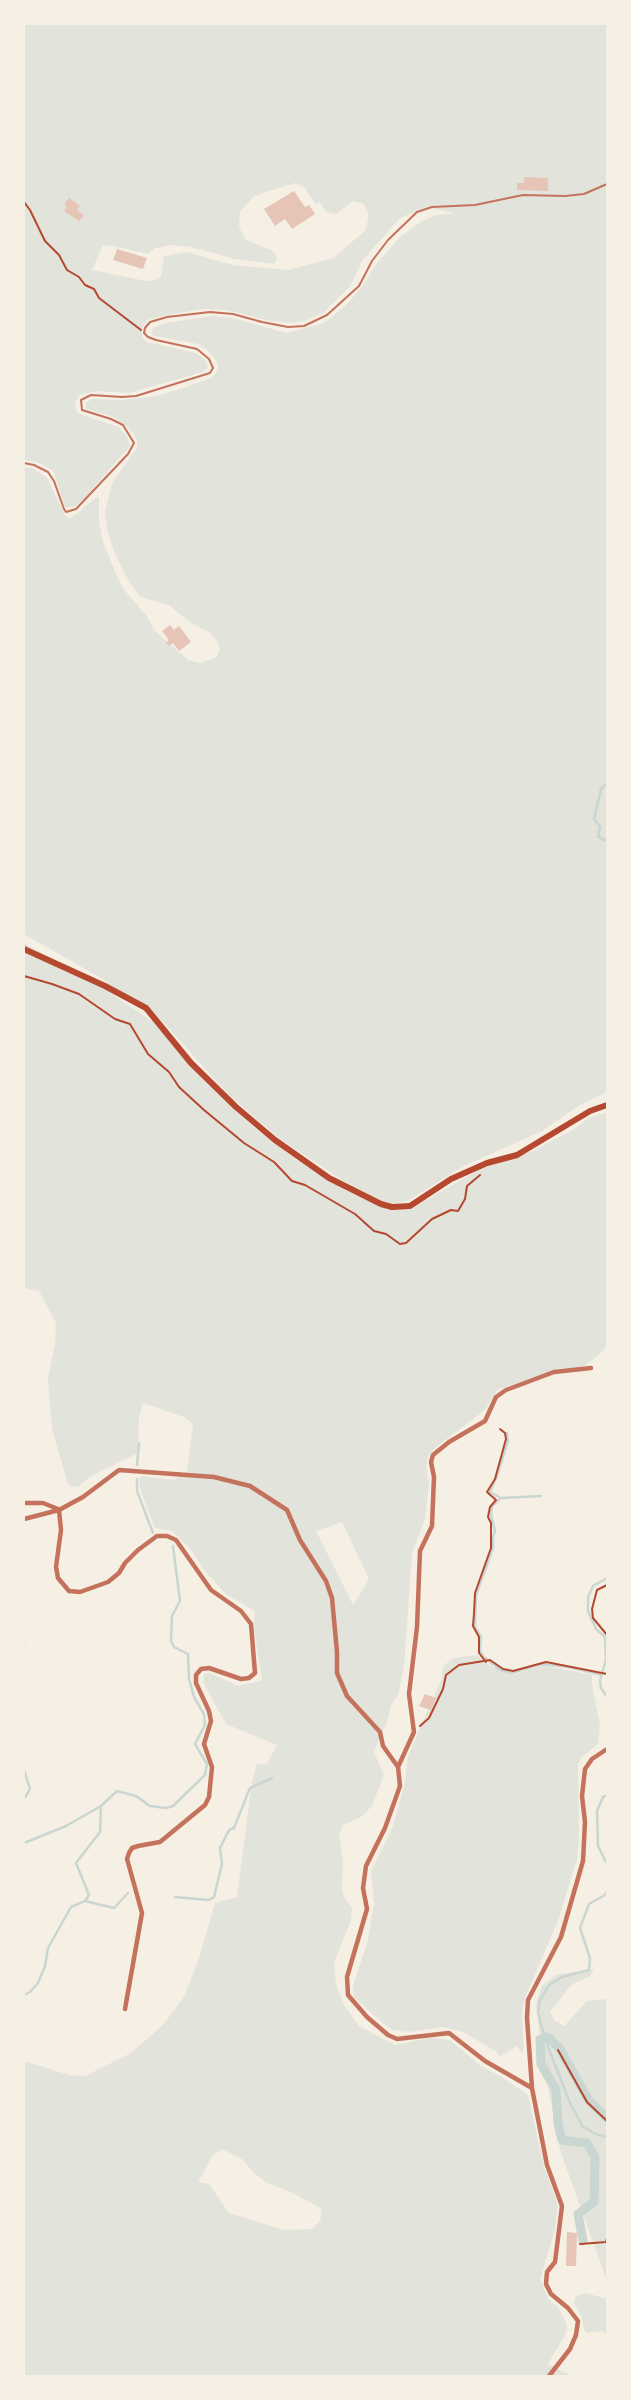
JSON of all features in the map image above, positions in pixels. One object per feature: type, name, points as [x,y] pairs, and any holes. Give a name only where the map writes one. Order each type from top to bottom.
[{"type":"main road","points":[[24,949],[105,986],[146,1008],[191,1063],[275,1140],[329,1178],[381,1204],[392,1207],[410,1206],[451,1179],[487,1162],[517,1155],[590,1111],[607,1105]]},
{"type":"street","points":[[398,1767],[414,1732],[409,1694],[417,1627],[420,1551],[432,1526],[434,1477],[431,1462],[433,1455],[449,1442],[485,1421],[496,1397],[506,1390],[554,1372],[591,1368]]},
{"type":"street","points":[[24,1519],[59,1510],[83,1497],[119,1470],[214,1477],[250,1486],[288,1510],[300,1540],[326,1581],[332,1598],[337,1673],[347,1696],[380,1732],[383,1746],[398,1767],[400,1786],[385,1828],[366,1866],[363,1888],[367,1909],[347,1977],[348,1995],[367,2017],[388,2035],[397,2039],[449,2032],[485,2061],[532,2088]]},
{"type":"street","points":[[24,1503],[43,1503],[59,1510]]},
{"type":"street","points":[[59,1510],[61,1530],[56,1567],[58,1578],[69,1591],[80,1592],[108,1582],[119,1573],[124,1562],[138,1550],[157,1536],[167,1536],[176,1540],[212,1590],[241,1611],[251,1624],[254,1674],[241,1680],[209,1668],[201,1669],[196,1675],[196,1683],[209,1711],[211,1721],[204,1744],[212,1767],[209,1797],[205,1805],[160,1842],[132,1848],[127,1859],[142,1913],[125,2008]]},
{"type":"street","points":[[549,2376],[570,2348],[576,2335],[578,2320],[568,2308],[551,2294],[546,2284],[547,2272],[555,2262],[562,2206],[547,2165],[532,2088],[527,2018],[528,2000],[561,1937],[583,1861],[585,1822],[582,1796],[585,1769],[592,1759],[607,1749]]},
{"type":"lane","points":[[24,463],[34,465],[48,472],[54,481],[66,512],[76,510],[128,454],[134,443],[123,425],[112,419],[82,410],[81,400],[91,395],[136,396],[210,373],[213,368],[210,359],[197,349],[156,340],[144,333],[147,325],[156,319],[210,312],[233,314],[288,327],[304,326],[327,315],[359,286],[372,261],[388,240],[417,212],[432,206],[475,205],[523,195],[584,194],[607,184]]},
{"type":"path","points":[[24,202],[45,241],[59,255],[67,270],[79,277],[84,285],[94,289],[106,303],[144,333]]},
{"type":"path","points":[[24,976],[79,994],[115,1019],[130,1024],[148,1054],[170,1072],[179,1087],[244,1143],[274,1162],[292,1181],[305,1185],[355,1214],[374,1231],[386,1234],[400,1244],[406,1243],[432,1219],[451,1210],[458,1211],[465,1199],[467,1186],[472,1181]]},
{"type":"path","points":[[486,1662],[479,1653],[479,1637],[473,1626],[475,1593],[491,1548],[491,1523],[488,1517],[490,1506],[496,1500],[487,1492],[495,1479],[506,1439],[505,1433],[500,1430]]},
{"type":"path","points":[[607,1585],[597,1590],[592,1608],[593,1618],[607,1635]]},
{"type":"path","points":[[414,1732],[429,1718],[443,1689],[446,1675],[452,1669],[475,1662],[490,1660],[503,1669],[513,1671],[546,1662],[600,1672],[607,1675],[607,1688]]},
{"type":"path","points":[[558,2050],[587,2102],[607,2121]]},
{"type":"path","points":[[580,2244],[606,2242],[607,2238]]},
{"type":"shaded area","points":[[24,24],[607,24],[607,1092],[580,1105],[542,1131],[464,1166],[407,1201],[384,1202],[342,1180],[280,1139],[230,1096],[163,1022],[101,978],[24,934],[24,467],[34,469],[47,478],[66,517],[71,518],[95,498],[99,497],[99,520],[102,539],[118,579],[125,591],[146,615],[156,632],[188,660],[201,663],[217,657],[220,649],[217,641],[209,632],[191,623],[169,605],[140,597],[127,578],[115,554],[107,530],[105,512],[112,483],[137,448],[137,441],[133,433],[124,424],[114,417],[86,409],[86,403],[92,399],[121,400],[157,396],[211,378],[216,373],[218,367],[216,360],[198,344],[154,336],[151,332],[153,328],[165,323],[212,316],[233,318],[286,333],[324,323],[346,305],[361,288],[375,266],[399,238],[422,221],[440,214],[456,214],[427,207],[400,218],[362,261],[351,285],[323,313],[305,321],[290,323],[266,320],[227,310],[203,309],[147,320],[142,328],[142,337],[147,342],[196,353],[204,359],[208,367],[203,372],[129,393],[96,391],[80,395],[75,403],[77,413],[118,427],[126,435],[130,446],[82,501],[74,507],[65,507],[53,471],[39,463],[24,460]],"holes":[[[295,183],[305,188],[316,205],[320,202],[326,212],[336,214],[353,201],[364,204],[369,216],[365,231],[333,258],[288,270],[232,265],[187,252],[164,256],[161,276],[155,280],[146,281],[92,270],[103,245],[148,254],[155,248],[172,245],[192,247],[234,259],[274,264],[277,260],[276,255],[271,250],[246,240],[239,227],[240,212],[254,196]]]},
{"type":"shaded area","points":[[24,943],[103,988],[156,1024],[197,1073],[251,1125],[292,1157],[347,1191],[382,1207],[411,1209],[487,1165],[531,1152],[574,1129],[589,1118],[607,1112],[607,1345],[601,1353],[581,1369],[560,1368],[497,1390],[485,1410],[435,1448],[428,1456],[426,1467],[429,1483],[425,1519],[412,1553],[404,1667],[398,1695],[391,1705],[388,1719],[374,1752],[384,1775],[372,1806],[361,1817],[343,1825],[339,1836],[343,1860],[342,1888],[344,1897],[352,1908],[351,1920],[334,1963],[336,1984],[344,2005],[359,2026],[395,2045],[429,2038],[450,2040],[481,2066],[502,2077],[528,2095],[544,2167],[558,2205],[555,2229],[540,2280],[549,2300],[558,2307],[567,2325],[566,2333],[548,2364],[572,2376],[24,2376],[24,2061],[69,2075],[85,2076],[131,2053],[163,2025],[184,1997],[199,1958],[215,1903],[237,1897],[252,1782],[257,1764],[267,1764],[277,1745],[226,1724],[203,1682],[204,1674],[209,1673],[239,1686],[262,1680],[254,1629],[255,1611],[227,1595],[206,1573],[191,1550],[172,1531],[155,1528],[140,1489],[139,1479],[142,1476],[174,1480],[187,1471],[193,1424],[184,1417],[143,1403],[139,1417],[138,1453],[91,1476],[79,1486],[73,1487],[68,1484],[52,1429],[48,1378],[55,1344],[56,1323],[39,1291],[24,1288]],"holes":[[[342,1522],[369,1579],[353,1605],[316,1531]],[[222,2149],[242,2159],[253,2172],[267,2183],[291,2192],[322,2209],[320,2221],[312,2229],[284,2230],[229,2213],[209,2184],[198,2182],[213,2155]]]},
{"type":"shaded area","points":[[477,1655],[490,1666],[515,1675],[541,1665],[592,1675],[600,1725],[598,1744],[581,1758],[578,1764],[579,1837],[577,1859],[559,1918],[525,1998],[522,2011],[524,2050],[521,2053],[517,2046],[499,2057],[497,2052],[463,2032],[443,2027],[409,2032],[393,2030],[354,1997],[353,1986],[367,1943],[374,1903],[371,1871],[392,1829],[405,1783],[408,1756],[442,1678],[443,1666],[453,1658]]},
{"type":"shaded area","points":[[594,1969],[590,1976],[571,1985],[550,2012],[554,2020],[564,2026],[587,2001],[607,1999],[607,2281],[560,2150],[542,2056],[536,2004],[542,1985],[556,1975]]},
{"type":"shaded area","points":[[586,2293],[607,2299],[607,2341],[603,2331],[586,2333],[584,2329],[582,2318],[574,2302],[576,2296]]},
{"type":"building","points":[[524,177],[548,178],[548,191],[517,190],[517,183],[524,183]]},
{"type":"building","points":[[294,191],[305,207],[309,205],[315,214],[292,229],[285,219],[275,226],[264,209]]},
{"type":"building","points":[[69,198],[80,206],[77,210],[84,215],[79,221],[64,211],[67,207],[64,205]]},
{"type":"building","points":[[117,249],[147,258],[143,269],[113,260]]},
{"type":"building","points":[[170,625],[174,630],[179,626],[191,642],[179,651],[173,643],[169,646],[166,642],[169,640],[162,631]]},
{"type":"building","points":[[425,1694],[436,1698],[431,1710],[419,1706]]},
{"type":"building","points":[[567,2232],[577,2233],[576,2266],[566,2266]]},
{"type":"waterway","points":[[607,783],[601,789],[594,819],[600,827],[598,837],[607,841]]},
{"type":"waterway","points":[[507,1433],[508,1441],[490,1492],[501,1498],[492,1506],[491,1515],[495,1531],[493,1548],[476,1595],[475,1627],[481,1637],[480,1650],[483,1656],[500,1670],[512,1673],[541,1664],[569,1667],[602,1675]]},
{"type":"waterway","points":[[137,1465],[139,1443]]},
{"type":"waterway","points":[[137,1479],[137,1491],[153,1533]]},
{"type":"waterway","points":[[501,1498],[541,1496]]},
{"type":"waterway","points":[[24,1843],[66,1826],[101,1806],[117,1791],[136,1796],[150,1806],[166,1808],[173,1806],[205,1775],[207,1764],[195,1744],[205,1725],[204,1714],[194,1697],[189,1679],[188,1654],[174,1647],[171,1641],[172,1616],[180,1601],[173,1546]]},
{"type":"waterway","points":[[607,1578],[593,1586],[588,1597],[588,1611],[596,1629],[605,1637],[606,1660],[600,1680],[601,1688],[607,1697]]},
{"type":"waterway","points":[[24,1637],[24,1649]]},
{"type":"waterway","points":[[24,1770],[30,1789],[24,1799]]},
{"type":"waterway","points":[[175,1897],[209,1900],[214,1897],[222,1864],[220,1848],[229,1830],[234,1828],[250,1788],[272,1778]]},
{"type":"waterway","points":[[607,1795],[603,1797],[597,1811],[598,1846],[607,1864]]},
{"type":"waterway","points":[[85,1901],[89,1895],[76,1863],[100,1832],[101,1806]]},
{"type":"waterway","points":[[607,1891],[605,1895],[589,1904],[580,1928],[590,1958],[589,1970],[562,1977],[549,1985],[540,2000],[538,2012],[545,2039],[570,2103],[583,2127],[598,2135],[607,2137]]},
{"type":"waterway","points":[[24,1995],[30,1992],[38,1983],[45,1966],[48,1948],[71,1907],[85,1901],[114,1908],[128,1893]]},
{"type":"waterway","points":[[545,2037],[549,2038],[560,2049],[589,2101],[607,2118]]},
{"type":"waterway","points":[[540,2039],[541,2064],[556,2090],[558,2124],[562,2140],[587,2143],[595,2158],[594,2202],[578,2214],[583,2241]]}]
